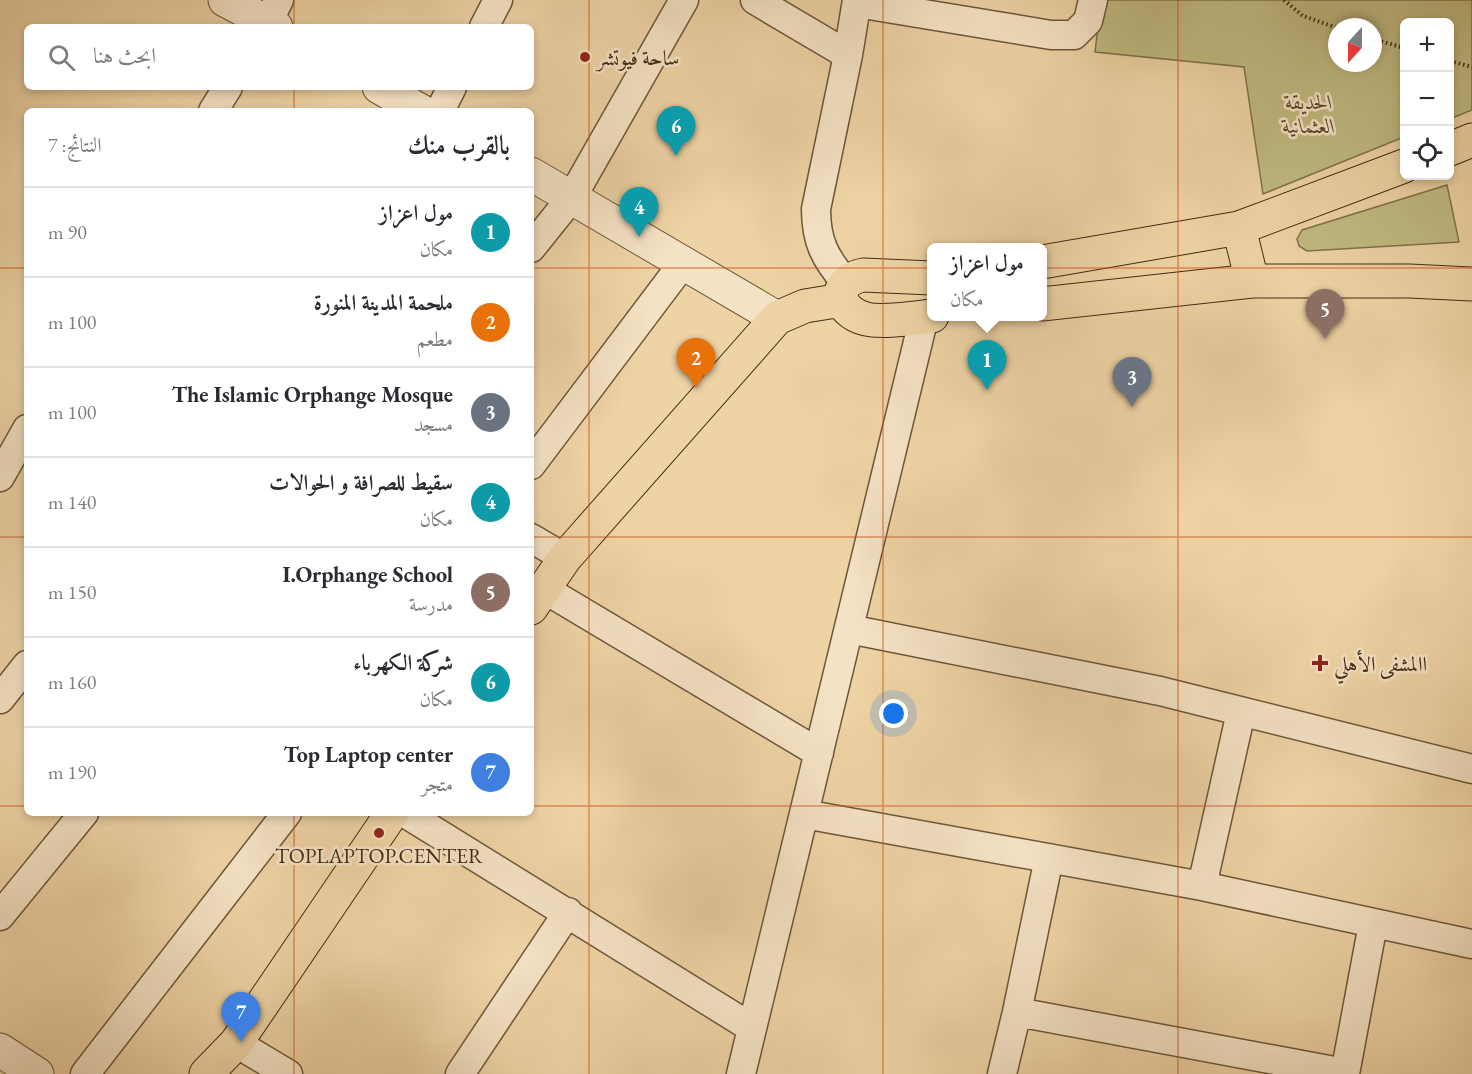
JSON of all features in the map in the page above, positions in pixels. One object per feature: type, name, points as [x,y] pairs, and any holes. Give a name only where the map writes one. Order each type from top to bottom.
[{"type":"main road","points":[[1454,147],[1472,140]]},
{"type":"main road","points":[[1047,260],[1239,228],[1400,168]]},
{"type":"main road","points":[[1239,228],[1252,281]]},
{"type":"main road","points":[[537,598],[565,558],[777,318],[844,291],[854,277],[863,275],[927,278]]},
{"type":"main road","points":[[1047,303],[1252,281],[1409,281],[1472,284]]},
{"type":"main road","points":[[844,291],[846,309],[865,319],[927,317]]},
{"type":"main road","points":[[206,1074],[236,1043],[390,816]]},
{"type":"street","points":[[225,0],[272,19]]},
{"type":"street","points":[[486,24],[498,0]]},
{"type":"street","points":[[534,244],[572,197],[684,0]]},
{"type":"street","points":[[755,0],[848,55]]},
{"type":"street","points":[[844,291],[823,250],[816,222],[819,195],[857,1],[1051,34],[1074,35],[1088,21],[1093,0]]},
{"type":"street","points":[[215,108],[226,90]]},
{"type":"street","points":[[384,90],[416,108]]},
{"type":"street","points":[[442,108],[450,90]]},
{"type":"street","points":[[534,176],[777,318]]},
{"type":"street","points":[[534,461],[684,262]]},
{"type":"street","points":[[741,1074],[849,629],[927,321]]},
{"type":"street","points":[[0,477],[24,434]]},
{"type":"street","points":[[534,539],[565,558]]},
{"type":"street","points":[[537,598],[819,753]]},
{"type":"street","points":[[849,629],[1160,691],[1472,768]]},
{"type":"street","points":[[0,699],[24,669]]},
{"type":"street","points":[[1202,886],[1241,712]]},
{"type":"street","points":[[804,814],[1202,886],[1472,944]]},
{"type":"street","points":[[0,916],[82,816]]},
{"type":"street","points":[[85,1074],[285,816]]},
{"type":"street","points":[[410,816],[752,1028]]},
{"type":"street","points":[[1002,1074],[1049,858]]},
{"type":"street","points":[[460,1074],[568,912]]},
{"type":"street","points":[[1017,1011],[1345,1073],[1373,924]]},
{"type":"street","points":[[236,1043],[288,1074]]},
{"type":"street","points":[[0,1050],[37,1074]]},
{"type":"path","points":[[1284,0],[1303,16],[1328,25]]},
{"type":"path","points":[[1382,42],[1400,47]]},
{"type":"path","points":[[1454,62],[1472,67]]},
{"type":"green space","name":"الحديقة العثمانية","points":[[1101,0],[1472,0],[1472,110],[1454,117],[1454,18],[1400,18],[1400,139],[1263,194],[1244,67],[1095,52]]},
{"type":"green space","points":[[1447,185],[1459,242],[1307,251],[1299,246],[1297,239],[1302,230]]},
{"type":"place","name":"ساحة فيوتشر","points":[[585,57]]},
{"type":"place","name":"شركة الكهرباء","points":[[676,156]]},
{"type":"place","name":"سقيط للصرافة و الحوالات","points":[[639,237]]},
{"type":"place","name":"I.Orphange School","points":[[1325,339]]},
{"type":"place","name":"ملحمة المدينة المنورة","points":[[696,388]]},
{"type":"place","name":"مول اعزاز","points":[[987,390]]},
{"type":"place","name":"The Islamic Orphange Mosque","points":[[1132,407]]},
{"type":"place","name":"االمشفى الأهلي","points":[[1320,663]]},
{"type":"place","name":"TOPLAPTOP.CENTER","points":[[379,833]]},
{"type":"place","name":"Top Laptop center","points":[[241,1042]]}]
